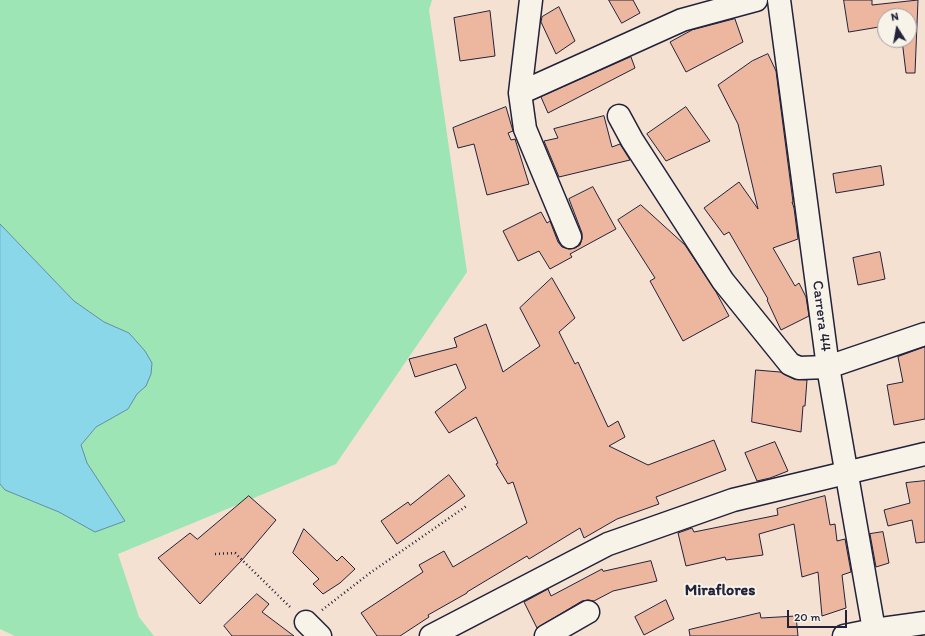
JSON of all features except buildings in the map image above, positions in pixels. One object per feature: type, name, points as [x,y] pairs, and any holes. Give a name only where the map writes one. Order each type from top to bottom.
[{"type":"street","points":[[531,0],[520,93],[525,128],[570,237]]},
{"type":"street","points":[[520,93],[682,20],[756,0]]},
{"type":"street","name":"Carrera 44","points":[[779,0],[828,367],[874,633]]},
{"type":"street","points":[[619,116],[723,281],[790,364],[799,368],[828,367],[925,334]]},
{"type":"street","points":[[431,636],[608,544],[733,500],[925,454]]},
{"type":"street","points":[[546,636],[588,612]]},
{"type":"street","points":[[844,636],[874,633],[925,623]]},
{"type":"path","points":[[215,554],[235,553],[313,629],[370,574],[468,505]]},
{"type":"green space","points":[[0,0],[432,0],[429,10],[467,272],[336,464],[118,554],[139,617],[154,636],[15,636],[0,629],[0,484],[5,490],[59,512],[125,522],[87,463],[81,445],[96,427],[128,409],[137,394],[146,385],[129,333],[104,322],[74,301],[0,224]]},
{"type":"water","points":[[0,224],[74,301],[104,322],[129,333],[145,351],[152,363],[151,374],[146,386],[137,394],[128,409],[96,427],[81,445],[87,463],[125,521],[95,532],[59,512],[5,490],[0,484]]},
{"type":"district","name":"Miraflores","points":[[720,591]]}]
